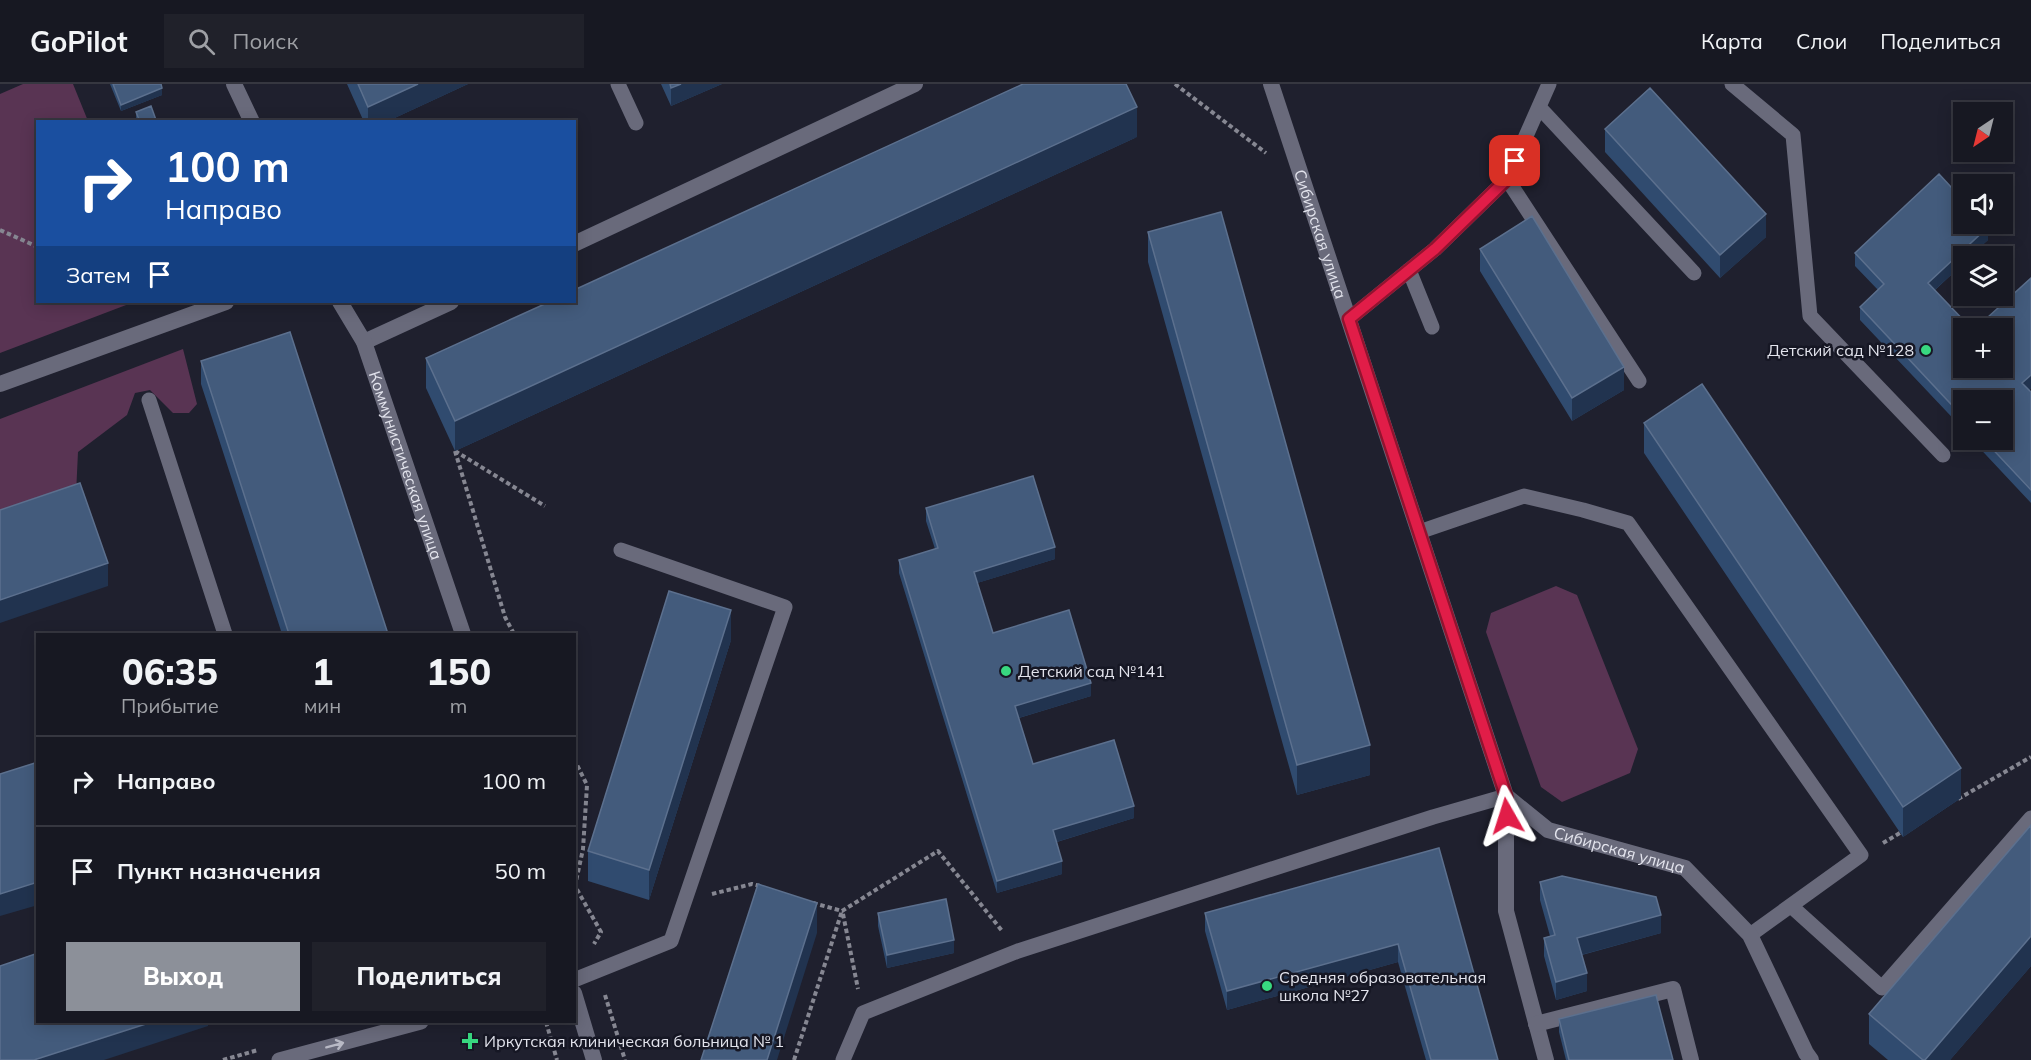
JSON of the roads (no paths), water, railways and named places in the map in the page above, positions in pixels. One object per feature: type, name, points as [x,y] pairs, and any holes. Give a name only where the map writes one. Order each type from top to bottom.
[{"type":"street","points":[[234,84],[251,120]]},
{"type":"street","points":[[576,242],[915,84]]},
{"type":"street","name":"Сибирская улица","points":[[1271,84],[1506,796],[1548,830],[1685,868],[1750,936],[1806,1053],[1812,1060]]},
{"type":"street","points":[[0,384],[223,303]]},
{"type":"street","name":"Коммунистическая улица","points":[[341,303],[364,342],[463,633]]},
{"type":"street","points":[[364,342],[449,303]]},
{"type":"street","points":[[1506,796],[1506,911],[1546,1060]]},
{"type":"street","points":[[1536,1024],[1673,989],[1691,1060]]},
{"type":"street","points":[[576,1000],[594,1060]]},
{"type":"lane","points":[[618,84],[636,123]]},
{"type":"lane","points":[[1349,319],[1435,249],[1507,179],[1549,84]]},
{"type":"lane","points":[[1732,84],[1793,135],[1810,316],[1943,455]]},
{"type":"lane","points":[[1539,107],[1694,273]]},
{"type":"lane","points":[[1507,179],[1639,381]]},
{"type":"lane","points":[[1409,270],[1432,327]]},
{"type":"lane","points":[[149,400],[225,633]]},
{"type":"lane","points":[[1419,532],[1524,496],[1628,523],[1861,855],[1750,936]]},
{"type":"lane","points":[[576,979],[671,941],[785,607],[621,550]]},
{"type":"lane","points":[[843,1060],[863,1013],[1018,951],[1399,828],[1506,796]]},
{"type":"lane","points":[[1791,906],[1882,988],[2031,818]]},
{"type":"lane","points":[[279,1060],[417,1023]]},
{"type":"place","name":"Детский сад №128","points":[[1926,350]]},
{"type":"place","name":"Детский сад №141","points":[[1006,671]]},
{"type":"place","name":"Средняя образовательная школа №27","points":[[1267,986]]},
{"type":"place","name":"Иркутская клиническая больница № 1","points":[[470,1041]]}]
